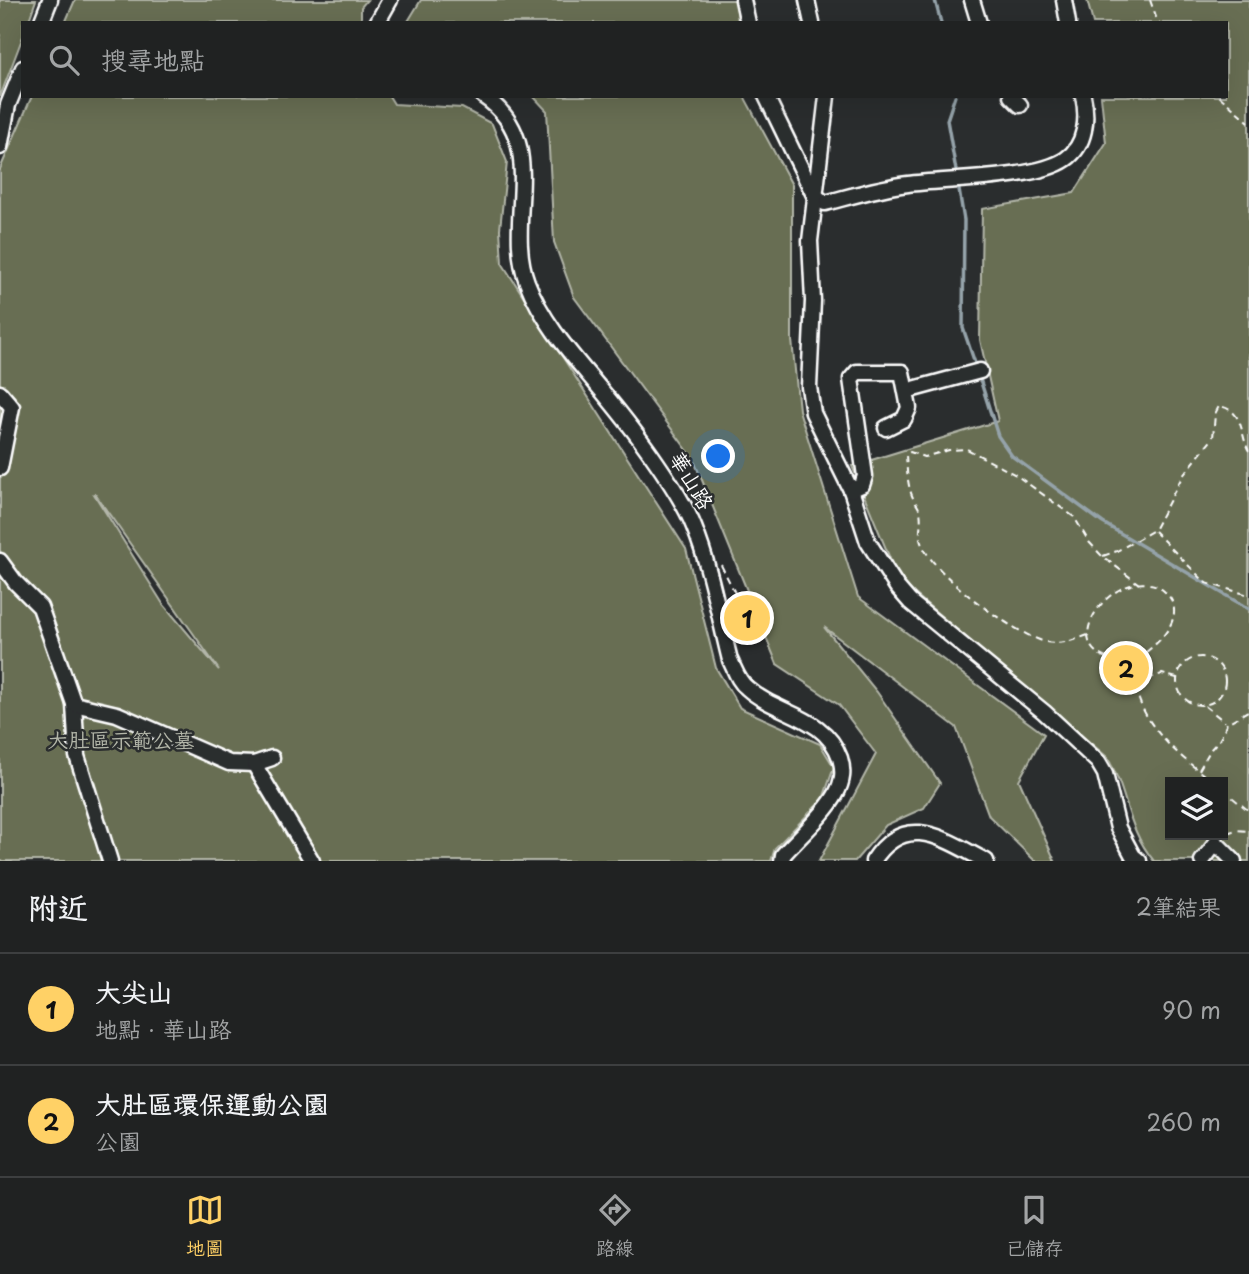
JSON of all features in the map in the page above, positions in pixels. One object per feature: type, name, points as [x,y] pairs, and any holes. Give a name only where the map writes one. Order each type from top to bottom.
[{"type":"street","points":[[42,21],[50,0]]},
{"type":"street","points":[[378,21],[390,0]]},
{"type":"street","points":[[743,0],[748,21]]},
{"type":"street","points":[[807,0],[812,21]]},
{"type":"street","points":[[971,0],[978,21]]},
{"type":"street","points":[[1064,0],[1068,21]]},
{"type":"street","points":[[0,147],[8,105],[21,73]]},
{"type":"street","name":"華山路","points":[[486,98],[512,123],[520,142],[523,167],[520,250],[531,292],[557,338],[620,412],[659,466],[694,526],[730,660],[738,678],[763,699],[817,726],[836,747],[843,767],[843,779],[835,796],[783,855],[782,861]]},
{"type":"street","points":[[767,98],[814,195],[825,203],[906,184],[1012,174],[1056,165],[1069,157],[1080,141],[1086,118],[1083,98]]},
{"type":"street","points":[[827,98],[810,241],[813,302],[809,387],[818,426],[851,490],[868,542],[897,587],[910,602],[1044,712],[1098,762],[1105,774],[1118,828],[1133,856],[1139,861]]},
{"type":"street","points":[[906,391],[980,371]]},
{"type":"street","points":[[851,490],[862,485],[865,476],[850,379],[857,372],[902,372],[908,408],[904,419],[886,428]]},
{"type":"street","points":[[0,393],[12,407],[0,468]]},
{"type":"street","points":[[0,561],[16,583],[40,607],[74,704],[77,756],[110,861]]},
{"type":"street","points":[[74,704],[117,714],[229,763],[254,764],[272,758]]},
{"type":"street","points":[[254,764],[312,861]]},
{"type":"street","points":[[873,861],[883,845],[895,838],[923,833],[934,834],[986,861]]},
{"type":"street","points":[[1202,861],[1216,843],[1234,861]]},
{"type":"path","points":[[1150,0],[1157,21]]},
{"type":"path","points":[[1221,98],[1249,122]]},
{"type":"path","points":[[1102,556],[1117,551],[1154,530],[1182,477],[1213,438],[1215,414],[1219,406],[1229,407],[1239,417],[1249,451]]},
{"type":"path","points":[[1088,635],[1070,642],[1047,643],[1018,631],[954,584],[930,558],[920,539],[920,509],[913,499],[906,456],[911,452],[928,457],[949,450],[967,449],[994,462],[1036,488],[1074,517],[1089,542],[1102,556],[1139,584]]},
{"type":"path","points":[[1154,530],[1206,583],[1249,595]]},
{"type":"path","points":[[722,565],[750,623]]},
{"type":"path","points":[[1139,584],[1151,584],[1162,589],[1171,599],[1174,608],[1166,633],[1158,643],[1136,659],[1100,656],[1088,635],[1091,618],[1097,606],[1120,589],[1139,584]]},
{"type":"path","points":[[1136,659],[1137,699],[1144,714],[1163,737],[1206,777]]},
{"type":"path","points":[[1193,659],[1210,659],[1222,672],[1223,689],[1212,702],[1204,705],[1195,705],[1181,695],[1177,678],[1185,663],[1193,659]]},
{"type":"path","points":[[1135,683],[1162,674],[1177,678]]},
{"type":"path","points":[[1204,705],[1227,723]]},
{"type":"path","points":[[1198,771],[1220,739],[1227,723],[1248,711],[1249,706]]},
{"type":"path","points":[[1228,794],[1249,811]]},
{"type":"path","points":[[1216,843],[1228,832],[1249,831]]},
{"type":"green space","points":[[0,0],[36,0],[29,21],[21,21],[21,41],[0,97]]},
{"type":"green space","points":[[75,0],[367,0],[361,7],[361,21],[66,21]]},
{"type":"green space","points":[[421,0],[736,0],[738,21],[408,21]]},
{"type":"green space","points":[[1087,0],[1249,0],[1249,861],[1154,861],[1132,822],[1120,784],[1107,757],[908,588],[893,566],[852,466],[998,421],[980,340],[982,209],[1074,193],[1106,143],[1101,98],[1228,98],[1228,21],[1092,21]]},
{"type":"green space","name":"大肚區示範公墓","points":[[31,98],[390,98],[394,104],[462,108],[492,124],[507,162],[500,229],[502,263],[686,549],[716,668],[740,708],[820,744],[834,767],[823,799],[775,848],[771,861],[0,861],[0,169]],"holes":[[[94,494],[95,494],[219,670],[163,604]]]},
{"type":"green space","points":[[535,98],[745,98],[792,185],[792,340],[799,410],[858,597],[1044,734],[1019,780],[1055,861],[1035,861],[989,816],[956,727],[824,627],[877,692],[940,783],[924,808],[886,825],[855,861],[819,861],[876,754],[839,705],[777,664],[693,458],[574,297],[554,242],[547,111]]},
{"type":"waterway","points":[[935,0],[940,21]]},
{"type":"waterway","points":[[954,98],[947,120],[957,176]]},
{"type":"waterway","points":[[958,184],[964,220],[963,328],[977,369]]},
{"type":"waterway","points":[[979,376],[998,436],[1012,456],[1103,523],[1249,609]]},
{"type":"place","name":"大尖山","points":[[747,618]]},
{"type":"place","name":"大肚區環保運動公園","points":[[1126,668]]}]
